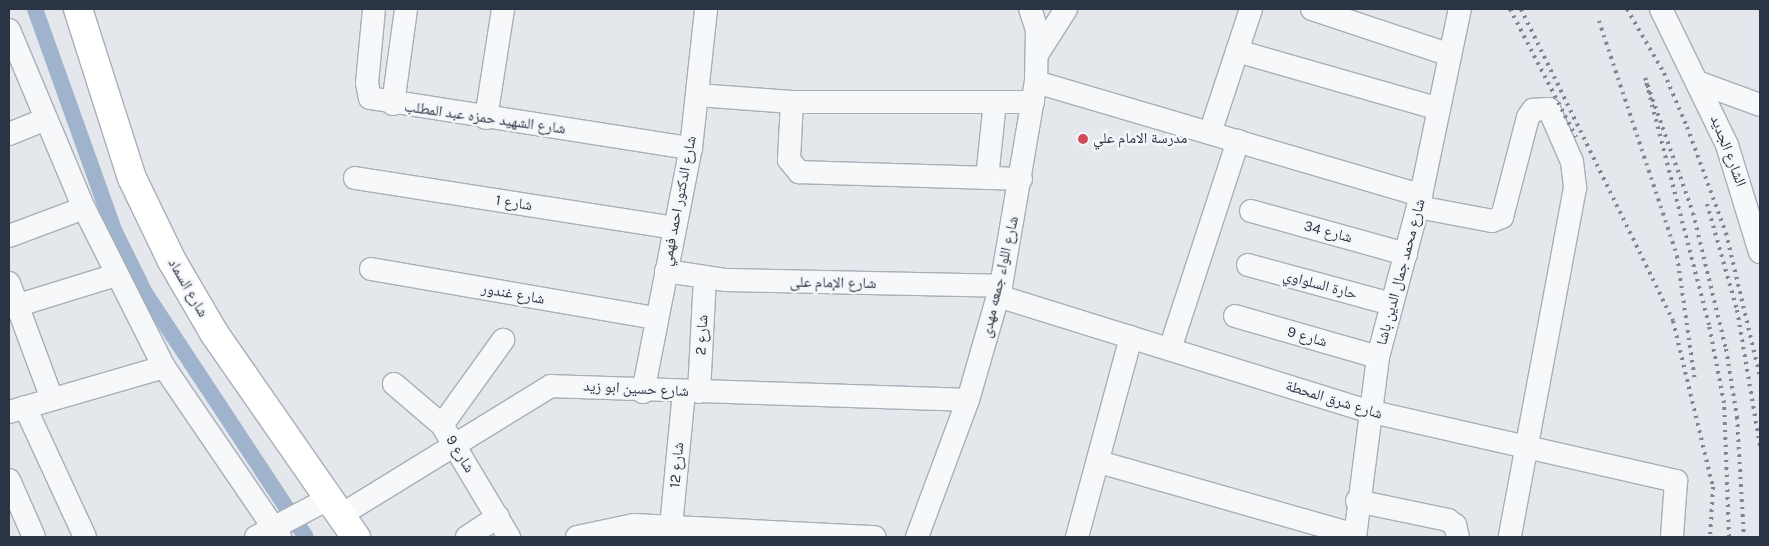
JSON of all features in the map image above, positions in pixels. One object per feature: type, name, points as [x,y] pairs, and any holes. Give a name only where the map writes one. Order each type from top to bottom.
[{"type":"highway","name":"شارع السماد","points":[[78,9],[116,135],[151,220],[214,333],[327,507],[356,537]]},
{"type":"street","name":"شارع الشهيد حمزه عبد المطلب","points":[[374,9],[367,94],[393,104],[691,148]]},
{"type":"street","points":[[393,104],[406,9]]},
{"type":"street","points":[[486,118],[503,9]]},
{"type":"street","name":"شارع الدكتور احمد فهمي","points":[[643,392],[655,318],[691,148],[706,9]]},
{"type":"street","name":"شارع اللواء جمعه مهدى","points":[[917,537],[968,400],[1000,291],[1035,92],[1038,54],[1030,9]]},
{"type":"street","points":[[1038,54],[1066,9]]},
{"type":"street","points":[[1210,133],[1251,9]]},
{"type":"street","points":[[1312,9],[1450,55]]},
{"type":"street","name":"شارع محمد جمال الدين باشا","points":[[1355,536],[1357,501],[1368,412],[1378,357],[1420,201],[1460,9]]},
{"type":"street","name":"الشارع الجديد","points":[[1662,9],[1700,83],[1730,153],[1760,252]]},
{"type":"street","name":"الشارع الجديد","points":[[1677,9],[1686,54]]},
{"type":"street","points":[[9,30],[44,120],[84,208],[164,367],[275,532]]},
{"type":"street","points":[[1237,51],[1439,109]]},
{"type":"street","points":[[1700,83],[1760,105]]},
{"type":"street","points":[[697,95],[792,102],[995,102],[1035,92],[1210,133],[1420,201],[1492,221],[1502,217],[1528,117],[1534,110],[1549,109],[1575,181],[1510,537]]},
{"type":"street","points":[[792,102],[789,160],[794,170],[1021,179]]},
{"type":"street","points":[[987,178],[995,102]]},
{"type":"street","points":[[9,134],[44,120]]},
{"type":"street","points":[[1170,349],[1238,141]]},
{"type":"street","name":"شارع 1","points":[[355,178],[674,228]]},
{"type":"street","points":[[9,236],[84,208]]},
{"type":"street","name":"شارع 34","points":[[1251,211],[1406,254]]},
{"type":"street","name":"حارة السلواوي","points":[[1248,266],[1392,304]]},
{"type":"street","name":"شارع غندور","points":[[371,269],[655,318]]},
{"type":"street","name":"شارع الإمام على","points":[[666,271],[705,278],[1000,291]]},
{"type":"street","points":[[13,306],[116,274]]},
{"type":"street","name":"شارع 2","points":[[691,392],[705,278]]},
{"type":"street","points":[[9,283],[13,306],[52,399]]},
{"type":"street","name":"شارع شرق المحطة","points":[[1000,291],[1131,337],[1368,412],[1676,481],[1672,537]]},
{"type":"street","name":"شارع 9","points":[[1236,316],[1378,357]]},
{"type":"street","points":[[1077,537],[1099,462],[1131,337]]},
{"type":"street","points":[[442,425],[503,340]]},
{"type":"street","points":[[85,537],[17,410],[164,367]]},
{"type":"street","name":"شارع 9","points":[[394,384],[442,425],[509,537]]},
{"type":"street","name":"شارع حسين ابو زيد","points":[[275,532],[455,446],[551,386],[643,392],[968,400]]},
{"type":"street","name":"شارع 12","points":[[671,531],[691,392]]},
{"type":"street","points":[[1099,462],[1355,536]]},
{"type":"street","points":[[9,480],[13,503],[34,537]]},
{"type":"street","points":[[1357,501],[1448,520],[1455,525],[1458,537]]},
{"type":"street","points":[[467,537],[498,517]]},
{"type":"street","points":[[577,537],[634,525],[671,531],[875,537]]},
{"type":"waterway","points":[[35,9],[114,230],[145,293],[306,537]]},
{"type":"railway","points":[[1510,9],[1576,137]]},
{"type":"railway","points":[[1521,9],[1673,321],[1713,487],[1710,537]]},
{"type":"railway","points":[[1627,9],[1664,73],[1687,127],[1726,233],[1760,377]]},
{"type":"railway","points":[[1599,21],[1677,256],[1695,381]]},
{"type":"railway","points":[[1729,537],[1724,403],[1709,325],[1645,78],[1693,213],[1726,349],[1737,417],[1744,537]]},
{"type":"railway","points":[[1707,204],[1737,310],[1760,446]]},
{"type":"place","name":"مدرسة الامام علي","points":[[1083,139]]}]
